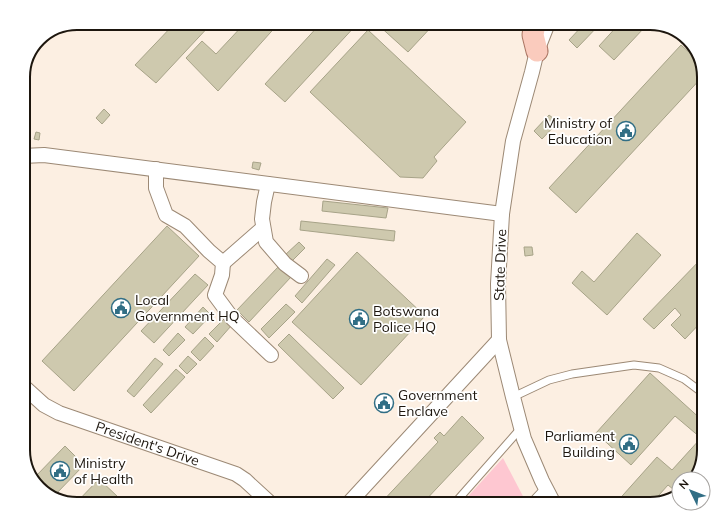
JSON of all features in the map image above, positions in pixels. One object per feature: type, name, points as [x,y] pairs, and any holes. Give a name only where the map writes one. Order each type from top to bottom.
[{"type":"main road","points":[[534,30],[533,35],[537,51]]},
{"type":"street","name":"State Drive","points":[[545,30],[537,51],[514,141],[502,214],[498,284],[499,340],[513,397],[524,438],[550,497]]},
{"type":"street","points":[[30,156],[44,155],[502,214]]},
{"type":"street","points":[[156,169],[156,188],[166,215],[185,226],[209,251],[224,263]]},
{"type":"street","points":[[268,184],[262,219],[266,242],[285,264],[301,276]]},
{"type":"street","points":[[263,228],[224,263],[216,295],[232,318],[271,355]]},
{"type":"street","points":[[354,497],[499,340]]},
{"type":"street","name":"President's Drive","points":[[30,392],[44,405],[59,413],[236,474],[245,480],[263,497]]},
{"type":"lane","points":[[513,397],[549,380],[572,374],[634,365],[659,368],[684,379],[697,389]]},
{"type":"lane","points":[[460,497],[522,428]]},
{"type":"lane","points":[[537,497],[546,488]]},
{"type":"shaded area","points":[[503,458],[523,497],[467,497]]},
{"type":"building","points":[[168,30],[205,30],[156,83],[135,65]]},
{"type":"building","points":[[238,30],[273,30],[218,91],[186,58],[202,41],[216,54]]},
{"type":"building","points":[[315,30],[352,30],[285,102],[265,84]]},
{"type":"building","points":[[368,30],[466,122],[434,157],[437,161],[423,178],[400,177],[310,92]]},
{"type":"building","points":[[384,30],[428,30],[408,52]]},
{"type":"building","points":[[578,30],[594,30],[577,48],[569,40]]},
{"type":"building","points":[[614,30],[642,30],[614,60],[599,46]]},
{"type":"building","name":"Ministry of Education","points":[[681,45],[691,54],[697,71],[697,83],[576,213],[549,188]]},
{"type":"building","points":[[104,109],[110,115],[102,124],[96,118]]},
{"type":"building","points":[[549,115],[558,122],[542,139],[534,131]]},
{"type":"building","points":[[36,132],[40,133],[39,140],[34,139]]},
{"type":"building","points":[[253,162],[261,163],[259,170],[252,168]]},
{"type":"building","points":[[323,201],[388,208],[386,218],[322,211]]},
{"type":"building","points":[[301,221],[395,231],[394,241],[300,230]]},
{"type":"building","name":"Local Government HQ","points":[[167,226],[199,256],[74,391],[42,361]]},
{"type":"building","points":[[637,233],[661,255],[607,315],[572,283],[582,271],[594,282]]},
{"type":"building","points":[[299,242],[305,248],[291,262],[285,255]]},
{"type":"building","points":[[524,247],[532,247],[533,255],[525,256]]},
{"type":"building","name":"Botswana Police HQ","points":[[357,252],[425,316],[361,385],[292,322]]},
{"type":"building","points":[[327,259],[335,265],[302,303],[295,296]]},
{"type":"building","points":[[697,263],[697,326],[685,339],[671,325],[681,315],[675,308],[654,329],[643,319]]},
{"type":"building","points":[[279,266],[291,277],[249,322],[237,310]]},
{"type":"building","points":[[195,274],[208,285],[154,343],[141,331]]},
{"type":"building","points":[[286,304],[295,312],[269,338],[261,329]]},
{"type":"building","points":[[203,307],[211,315],[193,334],[185,327]]},
{"type":"building","points":[[224,319],[231,326],[217,342],[209,334]]},
{"type":"building","points":[[178,333],[185,340],[169,356],[163,350]]},
{"type":"building","points":[[289,334],[344,388],[333,399],[278,345]]},
{"type":"building","points":[[205,337],[214,346],[200,361],[191,352]]},
{"type":"building","points":[[188,356],[197,364],[187,374],[179,366]]},
{"type":"building","points":[[155,358],[163,364],[134,397],[127,391]]},
{"type":"building","points":[[176,369],[185,377],[151,413],[143,405]]},
{"type":"building","name":"Parliament Building","points":[[650,373],[697,416],[697,435],[675,416],[631,465],[596,433]]},
{"type":"building","points":[[462,416],[484,438],[429,497],[387,497],[438,442],[434,438],[440,432],[444,436]]},
{"type":"building","name":"Parliament Building","points":[[697,442],[697,456],[692,471],[671,471],[671,487],[668,485],[658,496],[621,497],[657,457],[672,470]]},
{"type":"building","name":"Ministry of Health","points":[[65,446],[84,465],[57,493],[48,487],[37,475]]},
{"type":"building","points":[[99,479],[118,497],[82,497]]},
{"type":"place","name":"Ministry of Education","points":[[626,131]]},
{"type":"place","name":"Local Government HQ","points":[[121,308]]},
{"type":"place","name":"Botswana Police HQ","points":[[359,319]]},
{"type":"place","name":"Government Enclave","points":[[384,403]]},
{"type":"place","name":"Parliament Building","points":[[629,444]]},
{"type":"place","name":"Ministry of Health","points":[[60,471]]}]
